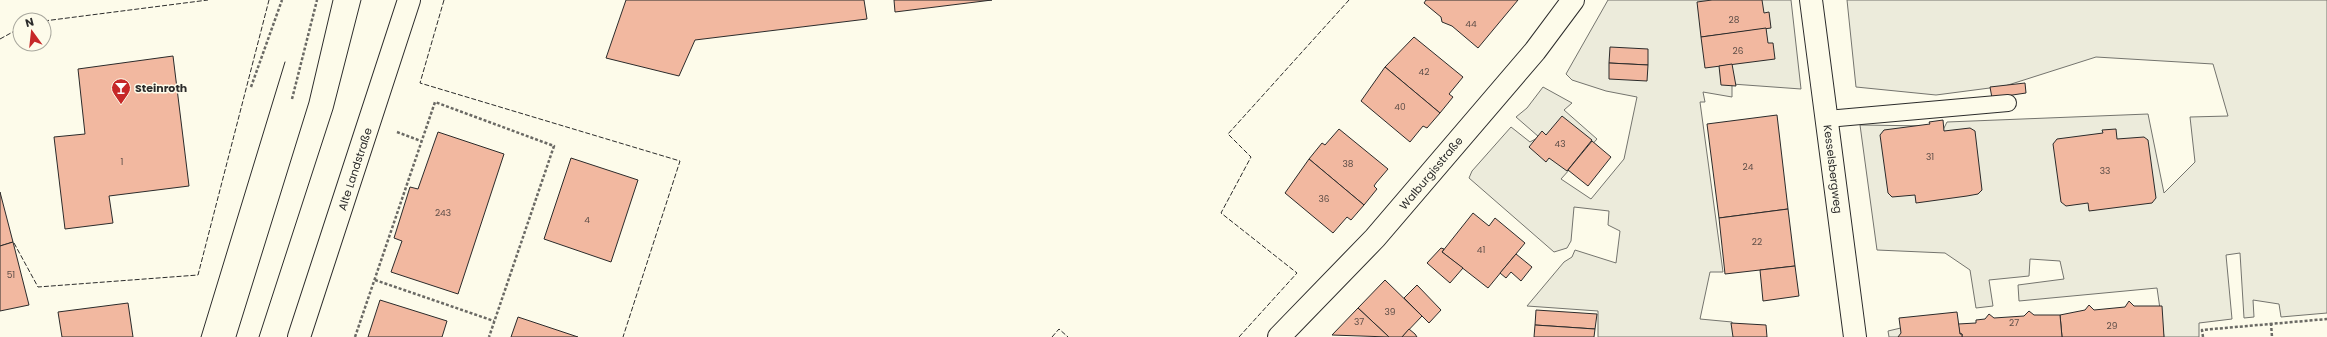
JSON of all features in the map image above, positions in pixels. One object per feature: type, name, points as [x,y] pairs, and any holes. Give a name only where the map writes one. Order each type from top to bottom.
[{"type":"street","name":"Alte Landstraße","points":[[299,337],[409,0]]},
{"type":"street","name":"Walburgisstraße","points":[[1279,337],[1375,238],[1535,51],[1573,0]]},
{"type":"street","name":"Kesselsbergweg","points":[[1811,0],[1855,337]]},
{"type":"lane","points":[[1827,119],[2008,103]]},
{"type":"path","points":[[251,87],[282,0]]},
{"type":"path","points":[[292,99],[317,0]]},
{"type":"path","points":[[355,337],[435,102],[554,146],[489,337]]},
{"type":"path","points":[[374,280],[494,320]]},
{"type":"path","points":[[2203,337],[2202,330],[2327,319]]},
{"type":"path","points":[[2271,323],[2272,337]]},
{"type":"shaded area","points":[[1608,0],[1791,0],[1801,89],[1732,84],[1732,97],[1703,92],[1705,102],[1700,102],[1723,272],[1710,272],[1700,319],[1732,322],[1735,337],[1598,337],[1598,311],[1527,306],[1564,262],[1572,257],[1575,250],[1616,263],[1620,231],[1608,225],[1609,211],[1574,207],[1571,241],[1567,248],[1554,252],[1469,178],[1472,171],[1511,127],[1530,142],[1539,137],[1516,117],[1527,108],[1543,87],[1572,103],[1564,110],[1597,139],[1561,179],[1591,199],[1624,159],[1637,97],[1606,91],[1572,80],[1566,74]]},
{"type":"shaded area","points":[[1847,0],[2327,0],[2327,313],[2281,317],[2279,304],[2253,300],[2254,317],[2244,318],[2240,253],[2226,255],[2232,319],[2199,323],[2199,337],[2164,337],[2157,288],[2019,301],[2018,285],[2064,279],[2060,261],[2030,259],[2029,276],[1989,280],[1993,306],[1976,308],[1970,270],[1945,253],[1877,250],[1860,125],[1929,126],[1942,132],[1947,122],[2148,114],[2164,193],[2195,162],[2190,117],[2228,116],[2213,64],[2096,57],[2005,86],[1936,95],[1856,87]]},
{"type":"shaded area","points":[[1905,327],[1906,337],[1889,337],[1888,331]]},
{"type":"building","points":[[626,0],[864,0],[867,19],[695,40],[679,76],[606,58]]},
{"type":"building","points":[[894,0],[992,0],[895,12]]},
{"type":"building","points":[[1426,0],[1518,0],[1478,48],[1452,26],[1442,22],[1441,17],[1424,3]]},
{"type":"building","points":[[1712,0],[1762,0],[1764,13],[1769,12],[1771,28],[1701,37],[1697,2]]},
{"type":"building","points":[[1766,28],[1768,43],[1773,43],[1775,59],[1705,68],[1701,37]]},
{"type":"building","points":[[1414,37],[1463,77],[1449,94],[1453,97],[1440,113],[1385,67]]},
{"type":"building","points":[[1610,47],[1648,49],[1648,65],[1609,63]]},
{"type":"building","points":[[173,56],[189,186],[109,196],[113,223],[65,229],[54,137],[85,134],[78,69]]},
{"type":"building","points":[[1609,63],[1648,65],[1647,81],[1609,79]]},
{"type":"building","points":[[1732,64],[1736,86],[1721,85],[1719,66]]},
{"type":"building","points":[[1385,67],[1440,113],[1427,128],[1423,126],[1410,142],[1361,101]]},
{"type":"building","points":[[2025,83],[2026,93],[1992,98],[1990,87]]},
{"type":"building","points":[[1777,115],[1788,209],[1719,218],[1707,124]]},
{"type":"building","points":[[1562,116],[1592,140],[1567,171],[1549,158],[1546,162],[1529,147],[1542,131],[1546,135]]},
{"type":"building","points":[[1943,120],[1944,131],[1970,128],[1975,131],[1982,190],[1978,194],[1916,203],[1915,195],[1892,197],[1888,193],[1880,135],[1884,130],[1930,124],[1929,122]]},
{"type":"building","points":[[1339,129],[1388,169],[1374,186],[1377,189],[1364,205],[1309,159],[1322,143],[1325,145]]},
{"type":"building","points":[[2116,129],[2117,139],[2144,137],[2148,140],[2156,198],[2152,203],[2089,211],[2088,203],[2066,206],[2061,202],[2053,144],[2057,139],[2103,133],[2102,130]]},
{"type":"building","points":[[438,132],[504,154],[458,294],[391,272],[402,241],[394,238],[410,187],[418,189]]},
{"type":"building","points":[[1592,141],[1611,157],[1588,186],[1568,170]]},
{"type":"building","points":[[571,158],[638,180],[611,262],[544,239]]},
{"type":"building","points":[[1309,159],[1364,205],[1351,220],[1347,217],[1333,233],[1285,193]]},
{"type":"building","points":[[0,192],[13,242],[0,246]]},
{"type":"building","points":[[1788,209],[1795,266],[1725,274],[1719,218]]},
{"type":"building","points":[[1473,213],[1489,226],[1495,218],[1525,243],[1488,288],[1442,252]]},
{"type":"building","points":[[13,242],[29,305],[0,311],[0,246]]},
{"type":"building","points":[[1441,248],[1444,249],[1442,252],[1463,268],[1450,283],[1427,263]]},
{"type":"building","points":[[1516,254],[1532,267],[1521,281],[1511,272],[1506,278],[1500,273]]},
{"type":"building","points":[[1795,266],[1799,296],[1763,301],[1760,270]]},
{"type":"building","points":[[1385,280],[1422,316],[1402,337],[1389,337],[1358,308]]},
{"type":"building","points":[[1417,285],[1441,310],[1429,323],[1404,298]]},
{"type":"building","points":[[380,300],[447,321],[442,337],[368,337]]},
{"type":"building","points":[[2129,301],[2134,306],[2162,306],[2164,337],[2062,337],[2060,315],[2085,310],[2089,305],[2094,310],[2125,307]]},
{"type":"building","points":[[128,303],[133,337],[62,337],[58,312]]},
{"type":"building","points":[[1358,308],[1389,337],[1332,335]]},
{"type":"building","points":[[1536,310],[1597,314],[1595,329],[1535,325]]},
{"type":"building","points":[[2029,311],[2034,315],[2060,315],[2062,337],[1962,337],[1962,334],[1960,334],[1958,324],[1976,323],[1976,320],[1985,319],[1989,314],[1994,318],[2024,316]]},
{"type":"building","points":[[1957,312],[1960,334],[1962,334],[1962,337],[1898,337],[1901,333],[1899,318]]},
{"type":"building","points":[[518,317],[578,337],[511,337]]},
{"type":"building","points":[[1731,323],[1766,325],[1767,337],[1733,337]]},
{"type":"building","points":[[1535,325],[1595,329],[1594,337],[1534,337]]},
{"type":"building","points":[[1409,329],[1415,334],[1417,337],[1402,337]]},
{"type":"tram line","points":[[236,337],[309,102],[333,0]]},
{"type":"tram line","points":[[259,337],[333,109],[361,0]]},
{"type":"tram line","points":[[201,337],[285,62]]},
{"type":"fence","points":[[52,20],[208,0]]},
{"type":"fence","points":[[14,243],[38,287],[198,275],[269,0]]},
{"type":"fence","points":[[444,0],[420,83],[680,161],[623,337]]},
{"type":"fence","points":[[1239,337],[1297,273],[1221,213],[1251,157],[1228,134],[1349,0]]},
{"type":"fence","points":[[0,39],[12,32]]},
{"type":"fence","points":[[1052,337],[1059,329],[1068,337]]},
{"type":"place","name":"Steinroth","points":[[121,105]]}]
